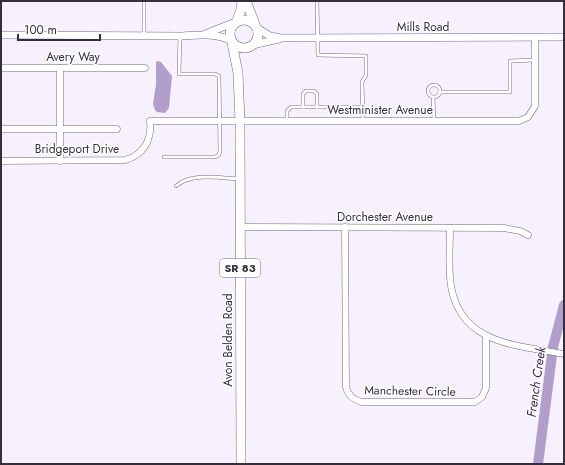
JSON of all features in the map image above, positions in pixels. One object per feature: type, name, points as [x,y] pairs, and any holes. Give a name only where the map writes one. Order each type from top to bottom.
[{"type":"main road","points":[[242,1],[241,9],[229,31],[231,41],[240,48],[250,47],[258,38],[256,26],[246,1]]},
{"type":"main road","points":[[235,22],[247,20],[256,26]]},
{"type":"main road","name":"Avon Belden Road","points":[[231,41],[238,73],[240,121],[241,464]]},
{"type":"main road","name":"Avon Belden Road","points":[[238,73],[242,57],[250,47]]},
{"type":"street","points":[[205,34],[235,22]]},
{"type":"street","name":"Mills Road","points":[[256,26],[267,34],[281,38],[564,37]]},
{"type":"street","points":[[1,35],[180,36],[205,34],[220,36],[231,41]]},
{"type":"street","name":"Westminister Avenue","points":[[150,121],[515,121],[528,117],[533,110],[535,101],[536,37]]},
{"type":"street","name":"Mills Road","points":[[250,47],[281,38]]},
{"type":"street","name":"Avery Way","points":[[1,68],[145,68]]},
{"type":"street","points":[[60,68],[60,160]]},
{"type":"street","name":"Bridgeport Drive","points":[[1,161],[122,160],[133,157],[143,150],[151,130],[150,121]]},
{"type":"street","points":[[1,129],[117,129]]},
{"type":"street","name":"Dorchester Avenue","points":[[240,227],[504,228],[520,231],[528,235]]},
{"type":"street","name":"Manchester Circle","points":[[345,228],[346,386],[349,395],[353,399],[362,402],[475,402],[482,396],[486,388],[486,336]]},
{"type":"street","points":[[450,228],[450,280],[455,299],[465,319],[486,336],[503,343],[562,353]]},
{"type":"lane","points":[[144,1],[144,36]]},
{"type":"lane","points":[[317,1],[318,55],[366,56],[366,75],[362,82],[363,121]]},
{"type":"lane","points":[[164,157],[215,157],[220,151],[219,76],[215,74],[179,74],[180,36]]},
{"type":"lane","points":[[440,92],[510,92],[510,61],[536,60]]},
{"type":"lane","points":[[434,98],[427,93],[429,87],[432,85],[437,86],[440,89],[440,92]]},
{"type":"lane","points":[[303,108],[303,94],[306,91],[314,91],[317,94],[317,107]]},
{"type":"lane","points":[[434,98],[438,96],[440,92]]},
{"type":"lane","points":[[434,98],[434,121]]},
{"type":"lane","points":[[287,121],[287,111],[292,108],[363,107]]},
{"type":"lane","points":[[176,186],[187,178],[212,177],[240,179]]},
{"type":"shaded area","points":[[157,61],[161,62],[172,76],[169,108],[165,113],[157,112],[153,104]]},
{"type":"waterway","name":"French Creek","points":[[538,464],[553,347],[564,305]]}]
